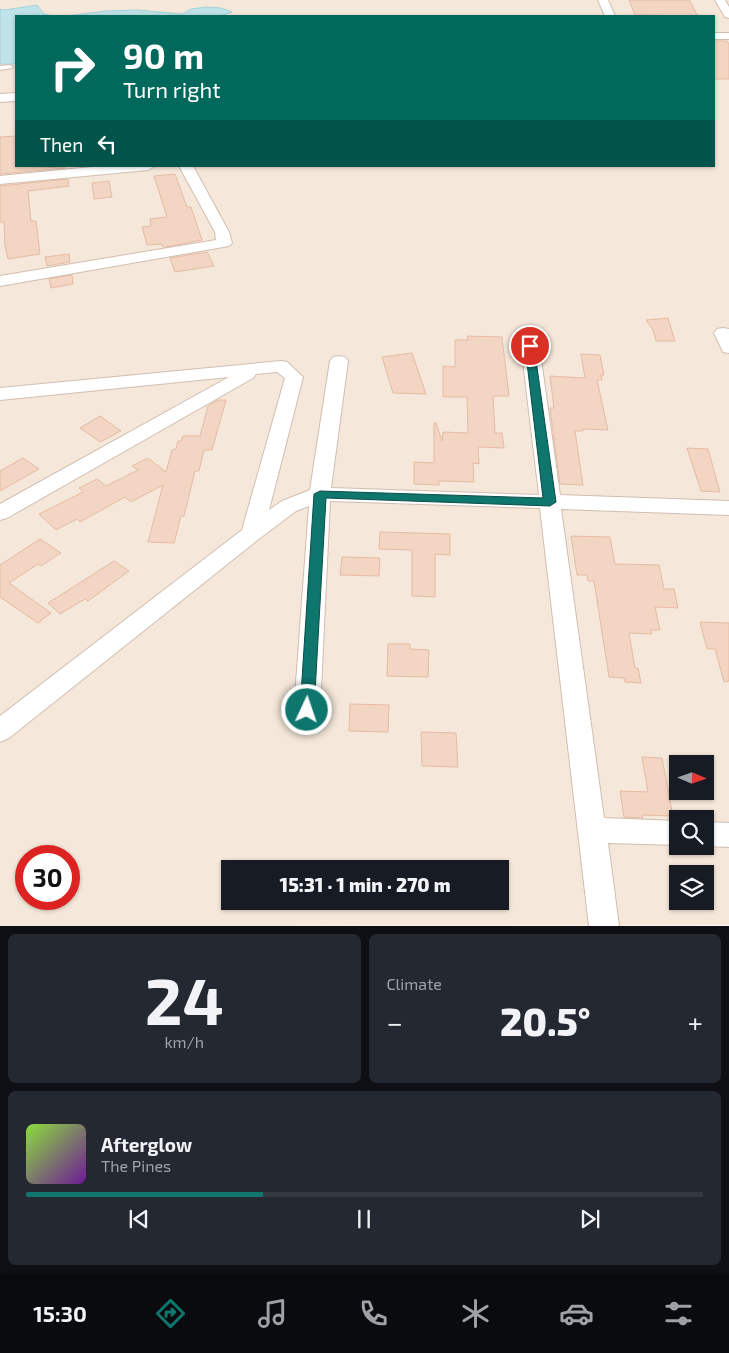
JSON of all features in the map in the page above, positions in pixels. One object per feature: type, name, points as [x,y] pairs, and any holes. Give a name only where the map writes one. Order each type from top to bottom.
[{"type":"street","points":[[604,0],[610,15]]},
{"type":"street","points":[[720,0],[729,15]]},
{"type":"street","points":[[715,36],[729,36]]},
{"type":"street","points":[[0,98],[15,97]]},
{"type":"street","points":[[0,180],[137,167]]},
{"type":"street","points":[[0,281],[224,243],[222,232],[187,167]]},
{"type":"street","points":[[530,346],[604,926]]},
{"type":"street","points":[[307,710],[320,494],[339,361]]},
{"type":"street","points":[[0,394],[281,366],[294,377],[252,533]]},
{"type":"street","points":[[0,513],[253,370]]},
{"type":"street","points":[[2,727],[252,533],[289,506],[320,494],[729,508]]},
{"type":"street","points":[[592,830],[669,833]]},
{"type":"street","points":[[714,834],[729,835]]},
{"type":"lane","points":[[0,68],[10,67]]},
{"type":"shaded area","points":[[0,0],[729,0],[729,925],[0,926]]},
{"type":"water","points":[[37,5],[44,14],[48,15],[15,15],[15,64],[0,64],[0,9],[5,10]]},
{"type":"water","points":[[221,8],[232,12],[224,15],[74,15],[137,10],[182,14],[191,9]]},
{"type":"building","points":[[629,0],[689,0],[697,15],[635,15]]},
{"type":"building","points":[[715,41],[727,41],[729,44],[729,79],[715,79]]},
{"type":"building","points":[[15,136],[15,167],[66,168],[0,174],[0,137]]},
{"type":"building","points":[[175,174],[187,207],[191,207],[202,240],[166,247],[163,247],[162,244],[147,245],[142,227],[151,226],[150,219],[167,217],[154,176]]},
{"type":"building","points":[[68,179],[69,186],[28,191],[31,221],[36,221],[40,254],[8,259],[5,246],[4,222],[0,222],[0,186]]},
{"type":"building","points":[[109,181],[112,197],[94,199],[92,183]]},
{"type":"building","points":[[207,252],[214,266],[175,272],[170,258]]},
{"type":"building","points":[[69,254],[70,262],[47,266],[45,257]]},
{"type":"building","points":[[72,275],[73,284],[51,288],[49,279]]},
{"type":"building","points":[[668,318],[675,341],[656,341],[653,330],[646,320]]},
{"type":"building","points":[[467,336],[502,337],[509,396],[493,396],[495,433],[502,433],[504,448],[478,447],[479,464],[473,463],[474,482],[439,481],[439,485],[414,484],[414,462],[434,463],[434,423],[436,423],[442,441],[443,432],[468,433],[467,397],[443,397],[443,366],[455,367],[455,340],[468,340]]},
{"type":"building","points":[[412,353],[426,394],[393,393],[382,357]]},
{"type":"building","points":[[581,354],[600,355],[604,375],[601,375],[602,380],[597,380],[608,430],[583,429],[583,431],[575,431],[583,485],[560,484],[550,408],[554,408],[550,376],[585,378]]},
{"type":"building","points":[[218,400],[226,400],[212,450],[204,450],[199,471],[195,471],[184,516],[181,516],[174,543],[148,542],[163,485],[131,502],[125,497],[80,522],[77,519],[56,530],[39,514],[83,492],[79,488],[97,479],[106,486],[138,470],[132,466],[148,458],[166,472],[172,450],[176,449],[178,441],[181,441],[183,436],[200,436],[208,406]]},
{"type":"building","points":[[100,416],[121,431],[100,442],[80,428]]},
{"type":"building","points":[[687,448],[708,449],[720,492],[701,491]]},
{"type":"building","points":[[23,458],[39,469],[0,491],[0,471]]},
{"type":"building","points":[[380,532],[450,534],[450,555],[435,554],[435,597],[412,596],[412,550],[379,549]]},
{"type":"building","points":[[571,536],[610,537],[615,564],[659,565],[664,589],[674,589],[678,608],[655,607],[660,630],[651,630],[652,634],[629,633],[635,668],[638,668],[641,683],[625,682],[624,678],[609,677],[594,581],[588,581],[587,575],[577,575]]},
{"type":"building","points":[[40,539],[61,553],[41,566],[38,564],[9,583],[51,613],[38,623],[0,597],[0,565]]},
{"type":"building","points":[[342,557],[380,558],[379,576],[340,575]]},
{"type":"building","points":[[114,561],[129,571],[88,601],[85,599],[60,614],[48,603]]},
{"type":"building","points":[[700,622],[729,623],[729,681],[724,682],[715,649],[707,649]]},
{"type":"building","points":[[388,644],[410,644],[410,649],[429,650],[428,677],[387,676]]},
{"type":"building","points":[[350,704],[389,705],[388,732],[349,731]]},
{"type":"building","points":[[421,732],[456,733],[458,767],[422,766]]},
{"type":"building","points":[[642,757],[662,758],[672,810],[669,810],[669,816],[642,815],[643,818],[624,817],[620,791],[648,792]]},
{"type":"route","points":[[307,710],[320,494],[550,502],[530,346]]}]
